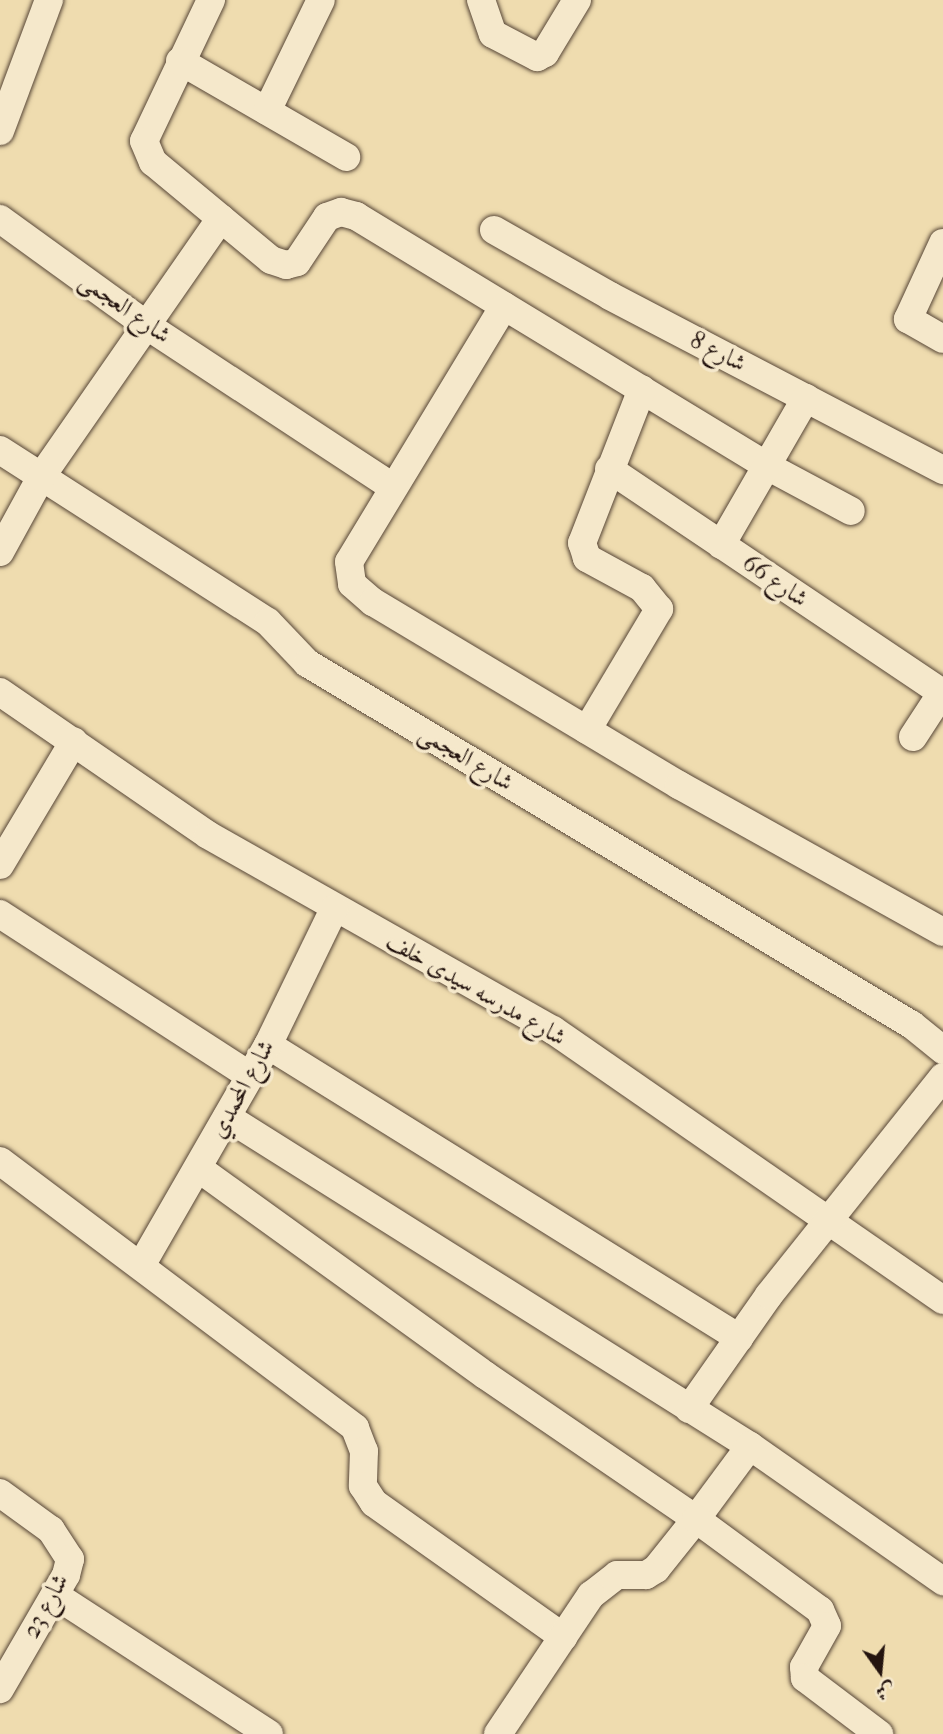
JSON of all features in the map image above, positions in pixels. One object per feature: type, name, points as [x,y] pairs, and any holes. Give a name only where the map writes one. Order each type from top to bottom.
[{"type":"street","points":[[0,131],[50,0]]},
{"type":"street","points":[[211,0],[144,141],[153,162],[271,260],[286,265],[302,258],[327,218],[347,213],[767,466],[851,510]]},
{"type":"street","points":[[267,111],[321,0]]},
{"type":"street","points":[[481,0],[493,34],[532,55],[545,53],[577,0]]},
{"type":"street","points":[[180,61],[346,157]]},
{"type":"street","points":[[0,552],[41,477],[149,327],[220,218]]},
{"type":"street","name":"شارع العجمى","points":[[0,219],[149,327],[393,487]]},
{"type":"street","name":"شارع 8","points":[[494,230],[610,296],[943,470]]},
{"type":"street","points":[[943,243],[908,319],[943,339]]},
{"type":"street","points":[[505,306],[349,562],[352,584],[373,603],[587,730],[943,932]]},
{"type":"street","points":[[587,730],[659,609],[652,595],[583,553],[583,535],[642,389]]},
{"type":"street","points":[[722,545],[806,398]]},
{"type":"street","name":"شارع العجمى","points":[[0,450],[268,622],[307,663],[912,1025],[943,1050]]},
{"type":"street","name":"شارع 66","points":[[609,469],[942,692]]},
{"type":"street","name":"شارع مدرسه سيدى خلف","points":[[0,692],[208,835],[334,909],[553,1030],[943,1300]]},
{"type":"street","points":[[913,737],[942,692]]},
{"type":"street","points":[[0,865],[74,741]]},
{"type":"street","name":"شارع المحمدي","points":[[142,1264],[268,1045],[334,909]]},
{"type":"street","points":[[0,914],[250,1076]]},
{"type":"street","points":[[268,1045],[739,1338]]},
{"type":"street","points":[[689,1409],[828,1219],[943,1077]]},
{"type":"street","points":[[227,1117],[750,1446],[943,1581]]},
{"type":"street","points":[[0,1161],[142,1264],[355,1428],[364,1451],[363,1486],[381,1510],[563,1637]]},
{"type":"street","points":[[198,1168],[485,1375],[696,1519],[820,1610],[827,1626],[804,1674],[847,1725],[879,1734]]},
{"type":"street","points":[[498,1734],[600,1586],[617,1575],[646,1575],[656,1569],[750,1446]]},
{"type":"street","name":"شارع 23","points":[[0,1493],[51,1530],[69,1559],[55,1595],[0,1689]]},
{"type":"street","points":[[55,1595],[269,1734]]}]
